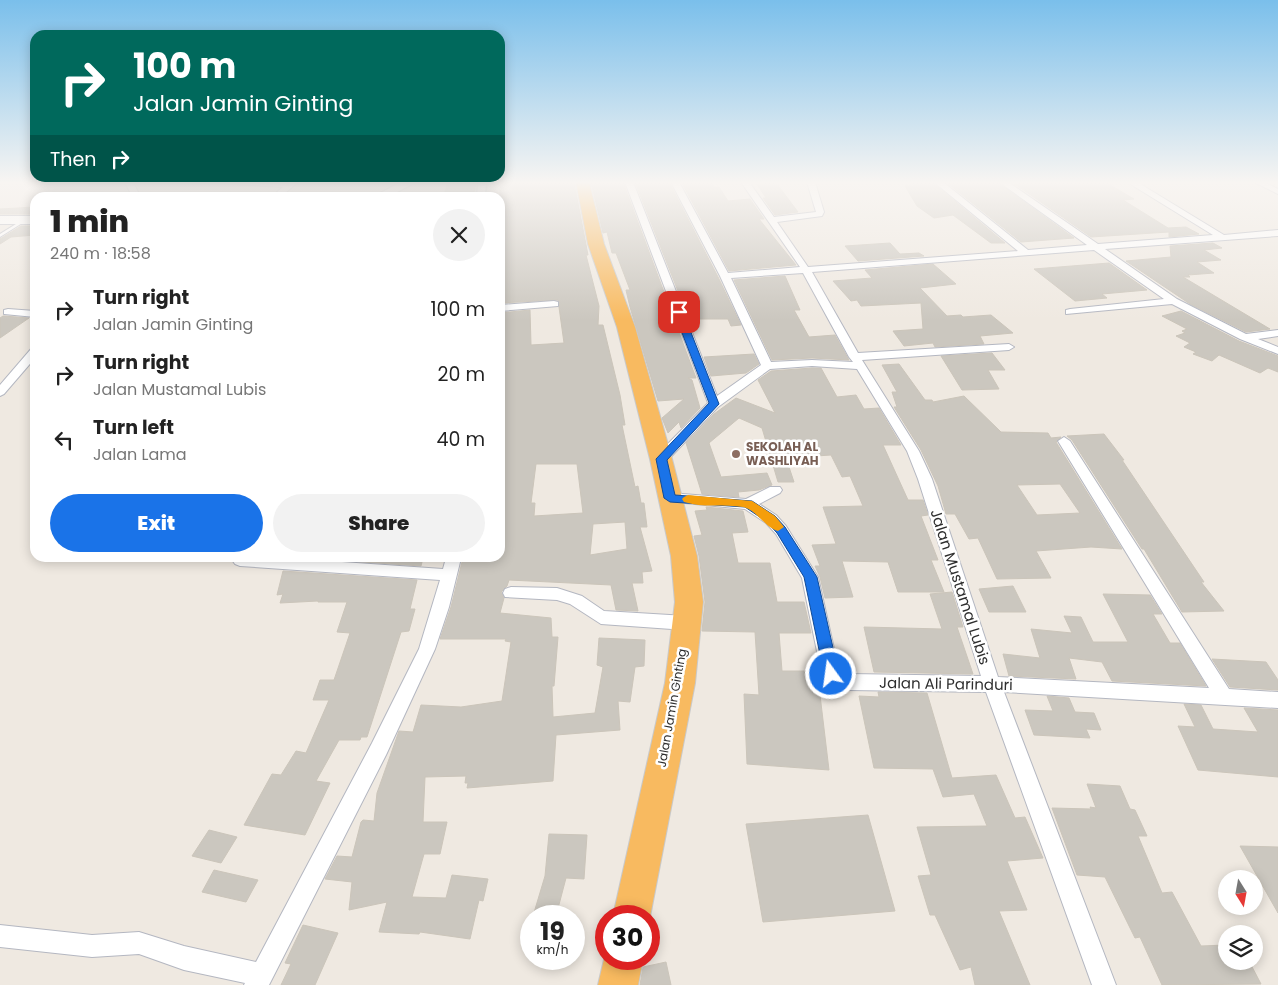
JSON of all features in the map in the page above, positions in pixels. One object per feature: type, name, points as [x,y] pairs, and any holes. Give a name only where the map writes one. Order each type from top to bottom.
[{"type":"highway","name":"Jalan Jamin Ginting","points":[[592,228],[596,244],[626,327],[661,459],[684,556],[689,602],[680,683],[634,905]]},
{"type":"highway","points":[[618,985],[621,970]]},
{"type":"street","points":[[647,228],[714,404]]},
{"type":"street","points":[[700,228],[767,366]]},
{"type":"street","name":"Jalan Mustamal Lubis","points":[[776,228],[806,270],[858,362],[913,451],[992,684],[1104,985]]},
{"type":"street","points":[[995,228],[1026,253]]},
{"type":"street","points":[[1068,228],[1172,300],[1244,337],[1278,351]]},
{"type":"street","points":[[1207,228],[1222,237]]},
{"type":"street","points":[[725,276],[1096,248],[1278,232]]},
{"type":"street","points":[[1070,312],[1172,300]]},
{"type":"street","points":[[505,308],[554,304]]},
{"type":"street","points":[[8,312],[30,314]]},
{"type":"street","points":[[1244,337],[1278,333]]},
{"type":"street","points":[[661,459],[714,404],[767,366],[858,362],[1009,346]]},
{"type":"street","points":[[0,392],[30,357]]},
{"type":"street","points":[[1064,441],[1224,697]]},
{"type":"street","points":[[748,504],[775,490]]},
{"type":"street","name":"Jalan Ali Parinduri","points":[[670,498],[748,504],[771,519],[781,530],[810,577],[833,676],[849,682],[992,684],[1278,700]]},
{"type":"street","points":[[0,936],[92,946],[139,943],[259,980],[379,749],[427,649],[441,607],[450,566],[310,562]]},
{"type":"street","points":[[511,593],[558,594],[576,600],[601,617],[686,623]]},
{"type":"lane","points":[[0,236],[15,228]]},
{"type":"building","points":[[18,228],[30,228],[30,235],[11,237],[0,244],[0,239]]},
{"type":"building","points":[[505,228],[583,228],[588,255],[586,255],[599,306],[598,325],[603,325],[620,395],[625,425],[622,425],[635,487],[638,486],[641,503],[644,503],[647,527],[640,527],[652,571],[642,572],[643,583],[632,583],[638,611],[616,610],[611,585],[509,580],[507,586],[501,592],[504,598],[500,613],[551,618],[552,637],[558,637],[554,686],[552,686],[553,717],[595,713],[603,667],[597,665],[599,638],[645,640],[644,666],[635,667],[630,702],[618,701],[620,730],[556,735],[553,781],[467,788],[468,783],[465,783],[466,776],[425,777],[423,822],[447,822],[440,854],[424,854],[412,897],[446,898],[452,875],[488,879],[483,901],[479,900],[470,939],[420,932],[419,934],[379,932],[387,902],[349,910],[352,882],[325,879],[337,856],[352,857],[361,822],[363,820],[374,821],[377,793],[399,731],[413,732],[421,705],[461,707],[502,701],[511,642],[505,641],[506,639],[440,639],[451,607],[462,562],[505,562],[505,312],[530,310],[531,345],[564,343],[558,300],[505,303]],"holes":[[[536,464],[577,464],[583,513],[534,516],[535,503],[531,503]],[[625,522],[627,549],[590,555],[593,524]]]},
{"type":"building","points":[[602,228],[640,228],[696,378],[688,378],[692,380],[700,408],[681,428],[679,422],[668,433],[662,418],[684,399],[658,401],[630,307],[626,290],[630,290],[616,253],[612,253],[607,232],[603,233]]},
{"type":"building","points":[[653,228],[693,228],[741,325],[731,326],[728,319],[689,319]]},
{"type":"building","points":[[706,228],[766,228],[796,265],[729,271]]},
{"type":"building","points":[[971,228],[987,228],[1005,243],[991,243]]},
{"type":"building","points":[[1003,228],[1060,228],[1074,238],[1021,242]]},
{"type":"building","points":[[1078,228],[1188,228],[1199,234],[1169,237],[1169,232],[1091,237]]},
{"type":"building","points":[[890,243],[900,254],[919,253],[924,256],[858,261],[845,246]]},
{"type":"building","points":[[1213,243],[1222,248],[1204,250],[1221,260],[1197,262],[1214,273],[1183,277],[1270,329],[1246,332],[1190,304],[1126,261],[1171,257],[1170,246]]},
{"type":"building","points":[[1109,263],[1147,290],[1102,294],[1107,298],[1075,301],[1034,269]]},
{"type":"building","points":[[933,264],[956,284],[920,288],[947,316],[991,315],[1013,333],[980,336],[984,344],[935,347],[933,343],[904,346],[893,331],[923,329],[921,303],[861,306],[857,300],[851,301],[833,281],[872,278],[865,270]]},
{"type":"building","points":[[785,276],[800,310],[794,310],[809,337],[835,335],[849,360],[812,358],[772,360],[734,280]]},
{"type":"building","points":[[1181,311],[1239,341],[1278,356],[1278,372],[1268,368],[1260,373],[1219,355],[1212,361],[1193,354],[1196,352],[1184,347],[1190,343],[1176,336],[1185,333],[1182,331],[1187,329],[1162,316]]},
{"type":"building","points":[[3,316],[29,318],[0,338],[0,318]]},
{"type":"building","points":[[992,353],[1005,370],[988,370],[999,389],[962,390],[941,356]]},
{"type":"building","points":[[754,354],[759,364],[746,373],[711,376],[704,357]]},
{"type":"building","points":[[899,364],[925,400],[932,400],[933,402],[964,396],[1001,432],[1048,433],[1051,438],[1061,437],[1056,442],[1122,549],[1091,547],[1036,551],[1051,578],[997,579],[978,538],[969,539],[955,514],[946,514],[938,486],[921,450],[894,407],[897,407],[892,392],[897,392],[882,365]],"holes":[[[1060,484],[1080,513],[1037,515],[1017,485]]]},
{"type":"building","points":[[821,368],[837,397],[856,395],[864,409],[879,408],[901,445],[883,445],[908,500],[923,500],[928,515],[921,516],[938,560],[931,560],[944,592],[898,592],[888,562],[842,561],[853,597],[825,598],[815,566],[820,566],[812,545],[836,544],[823,507],[863,506],[850,476],[842,477],[831,455],[786,458],[794,482],[778,482],[762,428],[739,418],[709,443],[721,477],[767,473],[772,485],[759,490],[738,492],[739,497],[702,494],[686,443],[714,414],[736,398],[775,413],[758,380],[771,371]]},
{"type":"building","points":[[1104,434],[1124,460],[1122,460],[1204,582],[1201,582],[1224,611],[1182,612],[1144,549],[1142,549],[1072,440],[1067,436]]},
{"type":"building","points":[[706,507],[743,511],[748,532],[732,533],[738,563],[770,563],[777,602],[804,602],[811,633],[779,633],[782,671],[818,671],[829,770],[747,764],[744,694],[759,695],[755,632],[702,631],[705,602],[699,556],[694,536],[702,535],[695,511],[707,510]]},
{"type":"building","points":[[362,562],[422,562],[421,566]]},
{"type":"building","points":[[283,571],[417,580],[410,609],[415,609],[409,631],[401,632],[367,737],[361,737],[360,740],[339,740],[316,781],[330,783],[305,835],[244,825],[272,774],[281,775],[296,751],[306,753],[329,700],[313,700],[320,680],[334,680],[350,633],[337,632],[347,602],[280,603],[283,594],[277,595]]},
{"type":"building","points":[[1013,586],[1026,612],[989,612],[979,589]]},
{"type":"building","points":[[952,592],[963,627],[957,627],[973,674],[874,672],[864,627],[942,629],[930,594]]},
{"type":"building","points":[[1103,594],[1150,595],[1162,614],[1153,614],[1170,643],[1180,643],[1206,686],[1112,681],[1102,662],[1069,658],[1076,679],[1009,676],[1003,654],[1040,658],[1031,629],[1072,633],[1064,616],[1081,617],[1093,642],[1128,642]]},
{"type":"building","points":[[1212,659],[1266,662],[1278,680],[1278,690],[1230,687]]},
{"type":"building","points":[[878,692],[927,693],[952,778],[996,775],[1015,818],[1025,817],[1043,858],[1007,861],[1027,910],[999,911],[1030,985],[975,985],[971,967],[960,970],[935,915],[930,915],[918,876],[931,875],[917,827],[987,826],[974,794],[943,797],[933,769],[874,768],[859,696],[879,697]]},
{"type":"building","points":[[1047,696],[1069,698],[1075,712],[1094,713],[1101,730],[1086,729],[1090,738],[1034,735],[1025,710],[1053,711]]},
{"type":"building","points":[[1184,704],[1201,705],[1213,729],[1258,732],[1244,708],[1278,710],[1278,777],[1198,770],[1178,726],[1195,727]]},
{"type":"building","points":[[1087,784],[1120,786],[1130,809],[1135,810],[1147,836],[1138,836],[1162,893],[1172,892],[1201,946],[1218,945],[1218,970],[1254,970],[1261,984],[1162,985],[1140,937],[1135,938],[1105,877],[1077,875],[1052,808],[1096,808]]},
{"type":"building","points":[[868,815],[895,911],[763,922],[746,824]]},
{"type":"building","points":[[209,830],[237,837],[221,863],[192,856]]},
{"type":"building","points":[[549,834],[587,835],[584,879],[566,878],[559,905],[536,905],[545,876]]},
{"type":"building","points":[[1240,846],[1278,847],[1278,913],[1263,887],[1263,870],[1254,870]]},
{"type":"building","points":[[214,870],[258,880],[246,902],[202,892]]},
{"type":"building","points":[[303,925],[338,933],[315,985],[281,985],[291,964],[285,963]]},
{"type":"building","points":[[666,962],[671,985],[640,985],[642,970],[660,970],[660,963]]},
{"type":"slow traffic","points":[[688,499],[748,504],[771,519],[778,527]]},
{"type":"place","name":"SEKOLAH AL WASHLIYAH","points":[[736,454]]},
{"type":"route","points":[[679,312],[714,404],[661,459],[670,498],[748,504],[771,519],[791,543],[810,577],[831,674]]}]
